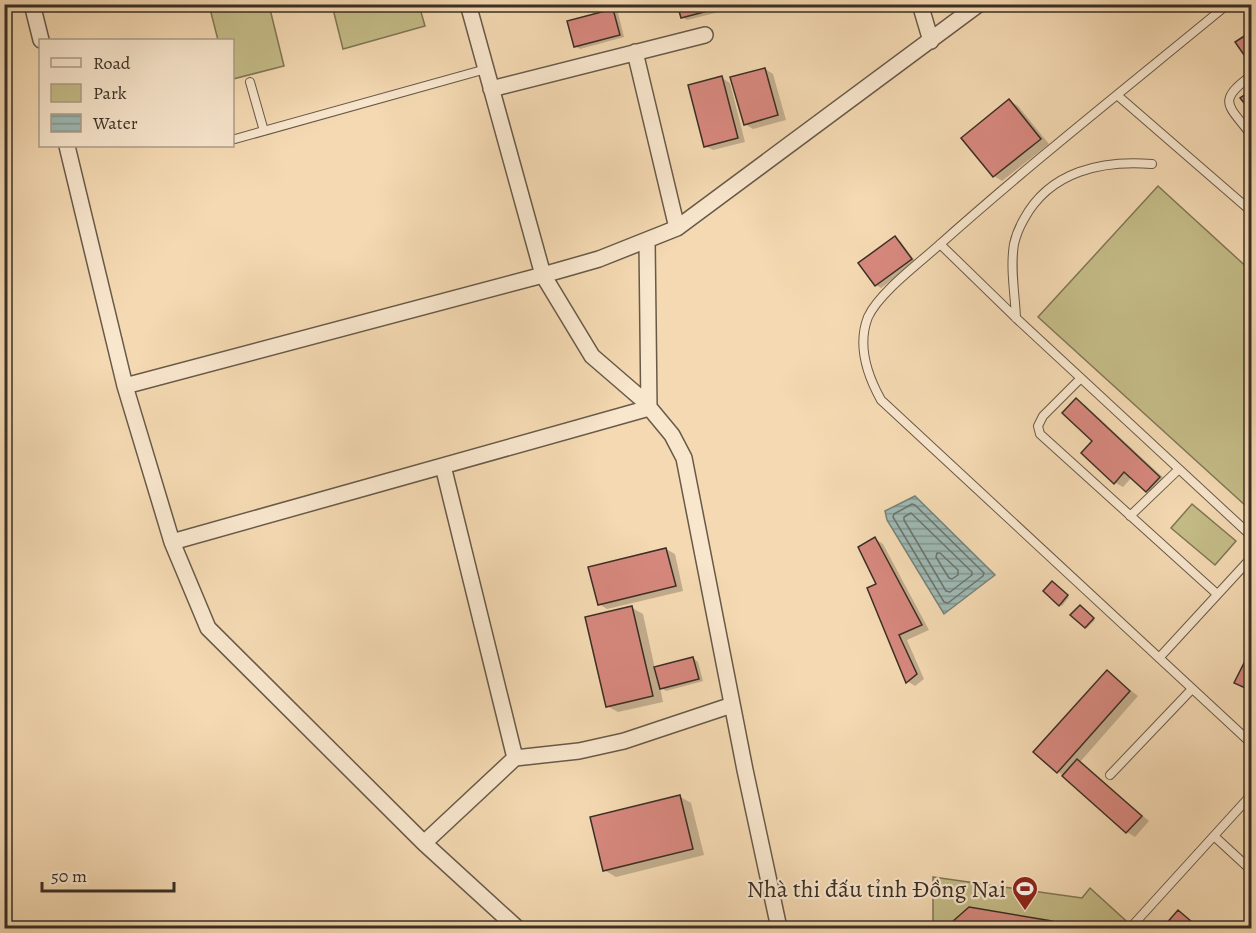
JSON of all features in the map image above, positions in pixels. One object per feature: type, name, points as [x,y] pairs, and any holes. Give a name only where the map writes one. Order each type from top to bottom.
[{"type":"street","points":[[32,4],[41,39]]},
{"type":"street","points":[[468,4],[543,275],[592,356],[643,399],[672,435],[684,458],[732,705],[779,928]]},
{"type":"street","points":[[920,4],[931,41]]},
{"type":"street","points":[[125,386],[600,259],[677,228],[979,4]]},
{"type":"street","points":[[491,89],[705,35]]},
{"type":"street","points":[[635,52],[677,228]]},
{"type":"street","points":[[67,147],[125,386],[172,542],[207,628],[424,843],[517,928]]},
{"type":"street","points":[[647,240],[649,408]]},
{"type":"street","points":[[172,542],[649,408]]},
{"type":"street","points":[[443,466],[515,758]]},
{"type":"street","points":[[424,843],[515,758],[579,751],[624,741],[732,705]]},
{"type":"lane","points":[[1228,4],[896,283],[877,303],[868,317],[864,337],[864,358],[870,381],[881,400],[1251,744]]},
{"type":"lane","points":[[236,139],[486,69]]},
{"type":"lane","points":[[1251,75],[1232,91],[1228,98],[1229,106],[1251,136]]},
{"type":"lane","points":[[250,82],[264,131]]},
{"type":"lane","points":[[1117,95],[1251,212]]},
{"type":"lane","points":[[1016,318],[1014,244],[1021,225],[1038,199],[1059,182],[1080,171],[1115,163],[1152,164]]},
{"type":"lane","points":[[940,244],[1016,318],[1249,532],[1251,542]]},
{"type":"lane","points":[[1081,378],[1043,416],[1038,426],[1040,434],[1217,594]]},
{"type":"lane","points":[[1130,516],[1179,469]]},
{"type":"lane","points":[[1159,658],[1251,557]]},
{"type":"lane","points":[[1110,775],[1192,689]]},
{"type":"lane","points":[[1132,926],[1251,794]]},
{"type":"lane","points":[[1214,837],[1251,871]]},
{"type":"green space","points":[[209,5],[269,5],[284,66],[234,79],[234,39],[218,39]]},
{"type":"green space","points":[[332,5],[419,5],[425,26],[343,49]]},
{"type":"green space","points":[[1158,186],[1251,271],[1252,501],[1247,507],[1038,317]]},
{"type":"green space","points":[[1192,504],[1236,541],[1215,565],[1171,528]]},
{"type":"green space","name":"Nhà thi đấu tỉnh Đồng Nai","points":[[933,877],[1082,898],[1090,888],[1134,928],[933,928]]},
{"type":"water","points":[[915,496],[995,575],[944,614],[887,520],[885,511]]},
{"type":"building","points":[[677,4],[727,4],[727,6],[681,18]]},
{"type":"building","points":[[613,9],[620,35],[574,47],[567,21]]},
{"type":"building","points":[[1252,31],[1252,65],[1251,65],[1235,42]]},
{"type":"building","points":[[765,68],[778,115],[744,125],[730,77]]},
{"type":"building","points":[[722,76],[738,138],[704,147],[688,85]]},
{"type":"building","points":[[1252,90],[1252,113],[1240,98]]},
{"type":"building","points":[[1009,99],[1041,139],[993,177],[961,138]]},
{"type":"building","points":[[895,236],[912,259],[875,286],[858,263]]},
{"type":"building","points":[[1076,398],[1160,477],[1146,492],[1124,472],[1114,484],[1081,453],[1092,441],[1062,413]]},
{"type":"building","points":[[875,537],[922,625],[899,635],[917,674],[906,683],[867,588],[876,584],[858,547]]},
{"type":"building","points":[[666,548],[676,586],[598,605],[588,567]]},
{"type":"building","points":[[1052,581],[1068,595],[1059,606],[1043,591]]},
{"type":"building","points":[[1080,605],[1094,618],[1085,628],[1070,615]]},
{"type":"building","points":[[632,606],[653,696],[606,707],[585,617]]},
{"type":"building","points":[[1252,647],[1252,691],[1234,683]]},
{"type":"building","points":[[693,657],[699,679],[660,689],[654,667]]},
{"type":"building","points":[[1107,670],[1130,691],[1057,773],[1033,752]]},
{"type":"building","points":[[1077,759],[1142,816],[1126,833],[1062,776]]},
{"type":"building","points":[[680,795],[693,849],[603,871],[590,817]]},
{"type":"building","points":[[969,907],[1052,921],[1059,928],[952,928],[952,922]]},
{"type":"building","points":[[1178,910],[1199,928],[1169,928],[1165,925]]},
{"type":"place","name":"Nhà thi đấu tỉnh Đồng Nai","points":[[1025,912]]}]
